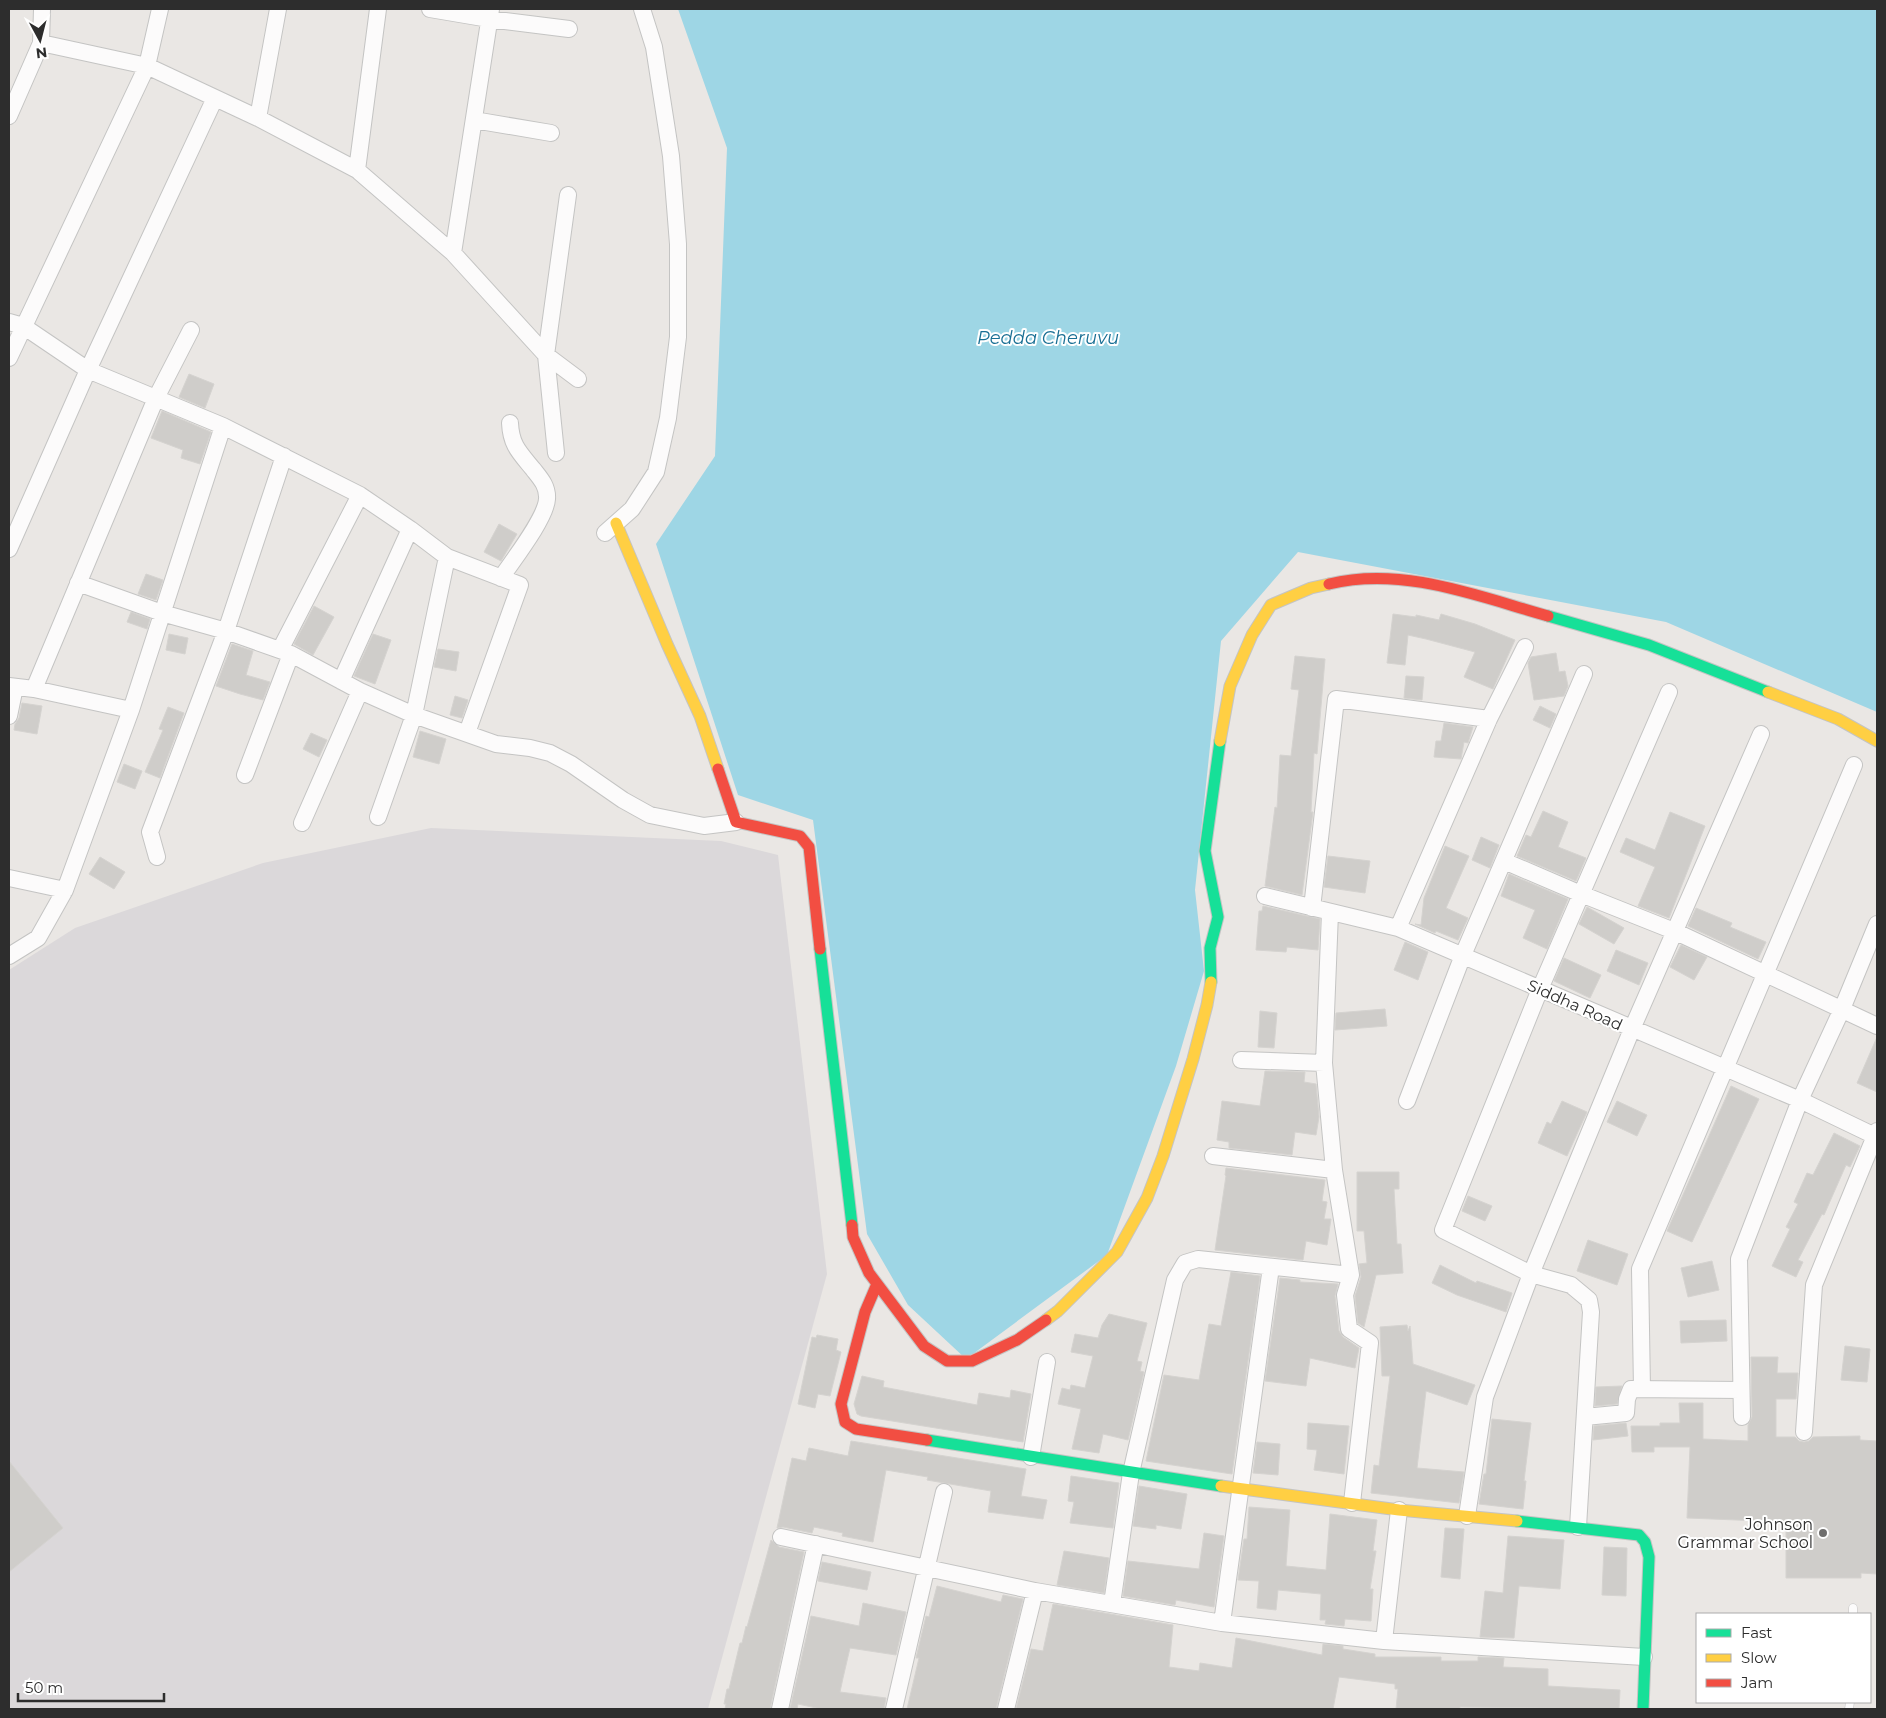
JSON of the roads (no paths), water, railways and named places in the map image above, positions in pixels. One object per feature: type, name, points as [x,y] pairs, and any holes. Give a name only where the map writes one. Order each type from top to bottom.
[{"type":"street","points":[[9,116],[41,43],[42,9]]},
{"type":"street","points":[[9,358],[16,324],[147,66],[160,9]]},
{"type":"street","points":[[258,118],[278,9]]},
{"type":"street","points":[[357,170],[378,9]]},
{"type":"street","points":[[430,9],[490,14],[569,28]]},
{"type":"street","points":[[642,9],[654,47],[672,156],[678,244],[678,337],[668,418],[656,472],[632,509],[611,528],[638,572],[667,644],[700,716],[736,822]]},
{"type":"street","points":[[453,254],[490,14]]},
{"type":"street","points":[[41,43],[147,66],[258,118],[357,170],[453,254],[546,355],[578,380]]},
{"type":"street","points":[[9,549],[88,370],[215,98]]},
{"type":"street","points":[[474,120],[551,133]]},
{"type":"street","points":[[556,453],[546,355],[568,195]]},
{"type":"street","points":[[16,324],[88,370],[223,426],[360,495],[447,557],[520,585],[466,733]]},
{"type":"street","points":[[34,689],[156,398],[191,330]]},
{"type":"street","points":[[501,578],[544,512],[548,498],[544,482],[514,447],[510,423]]},
{"type":"street","points":[[9,956],[38,938],[65,890],[131,710],[223,426]]},
{"type":"street","points":[[157,857],[150,832],[226,631],[284,456]]},
{"type":"street","points":[[245,775],[285,652],[360,495]]},
{"type":"street","points":[[341,681],[410,529]]},
{"type":"street","points":[[378,817],[414,714],[447,557]]},
{"type":"street","points":[[78,583],[162,613],[226,631],[285,652],[341,681],[414,714],[496,744],[530,748],[550,753],[571,764],[623,800],[650,815],[704,826],[736,822],[800,836],[808,847],[853,1237],[869,1273],[877,1284],[924,1346],[947,1361],[972,1361],[1017,1340],[1058,1311],[1117,1252],[1147,1198],[1163,1156],[1193,1059],[1207,1005],[1212,976],[1210,948],[1218,917],[1205,852],[1230,686],[1252,635],[1271,605],[1311,588],[1348,579],[1409,579],[1458,590],[1649,645],[1838,719],[1877,741]]},
{"type":"street","points":[[1398,928],[1489,719],[1525,648]]},
{"type":"street","points":[[1407,1100],[1463,955],[1584,674]]},
{"type":"street","points":[[9,716],[12,686],[131,710]]},
{"type":"street","points":[[302,823],[360,690]]},
{"type":"street","points":[[1578,1527],[1591,1312],[1588,1300],[1571,1285],[1532,1274],[1443,1230],[1540,989],[1669,692]]},
{"type":"street","points":[[1312,908],[1336,699],[1489,719]]},
{"type":"street","points":[[1467,1516],[1485,1397],[1532,1274],[1632,1029],[1761,734]]},
{"type":"street","points":[[1642,1389],[1640,1269],[1854,765]]},
{"type":"street","points":[[1504,861],[1674,931],[1877,1026]]},
{"type":"street","points":[[9,878],[65,890]]},
{"type":"street","name":"Siddha Road","points":[[1265,896],[1398,928],[1800,1100],[1877,1135]]},
{"type":"street","points":[[1330,913],[1324,1063],[1334,1170],[1351,1275],[1345,1295],[1349,1329],[1370,1343],[1352,1503]]},
{"type":"street","points":[[1742,1417],[1739,1259],[1800,1100],[1842,1009],[1877,924]]},
{"type":"street","points":[[1241,1060],[1324,1063]]},
{"type":"street","points":[[1804,1432],[1814,1285],[1877,1135]]},
{"type":"street","points":[[1213,1156],[1334,1170]]},
{"type":"street","points":[[1112,1604],[1131,1473],[1174,1280],[1185,1263],[1198,1260],[1351,1275]]},
{"type":"street","points":[[1222,1623],[1242,1489],[1271,1267]]},
{"type":"street","points":[[877,1284],[865,1312],[841,1404],[845,1422],[856,1429],[1242,1489],[1399,1510],[1578,1527],[1638,1535],[1645,1542],[1649,1557],[1643,1709]]},
{"type":"street","points":[[1031,1457],[1047,1362]]},
{"type":"street","points":[[1585,1417],[1626,1413],[1627,1399],[1631,1389],[1741,1390]]},
{"type":"street","points":[[894,1709],[944,1492]]},
{"type":"street","points":[[1384,1641],[1399,1510]]},
{"type":"street","points":[[781,1537],[1035,1591],[1222,1623],[1384,1641],[1644,1657]]},
{"type":"street","points":[[780,1709],[816,1544]]},
{"type":"street","points":[[1006,1709],[1035,1591]]},
{"type":"water","name":"Pedda Cheruvu","points":[[678,9],[1877,9],[1877,712],[1666,622],[1298,552],[1221,641],[1195,890],[1204,971],[1176,1066],[1107,1255],[966,1359],[908,1305],[867,1234],[813,820],[738,795],[656,544],[715,456],[727,148]]},
{"type":"place","name":"Johnson Grammar School","points":[[1823,1533]]}]
